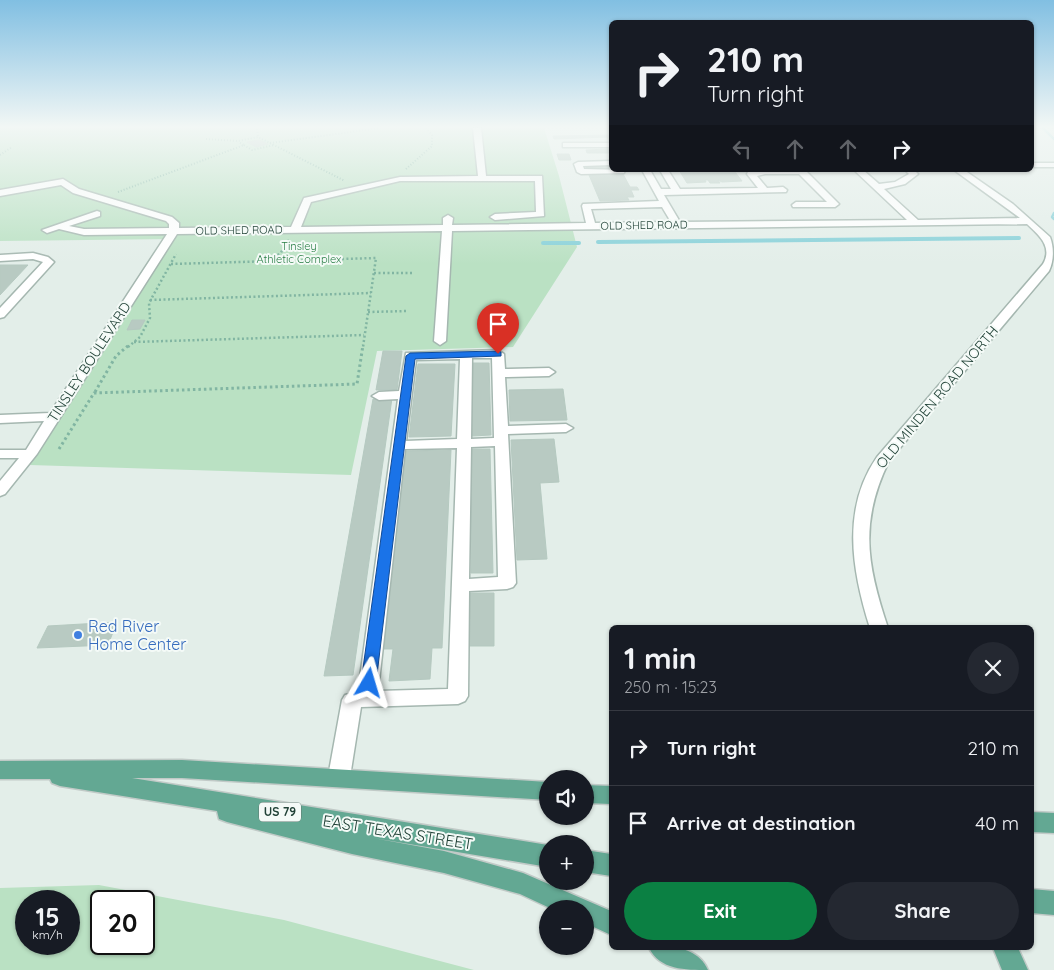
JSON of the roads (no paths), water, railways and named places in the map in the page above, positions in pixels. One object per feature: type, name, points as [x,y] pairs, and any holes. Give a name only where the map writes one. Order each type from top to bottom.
[{"type":"main road","name":"EAST TEXAS STREET","points":[[6,770],[182,769],[539,790]]},
{"type":"main road","name":"EAST TEXAS STREET","points":[[6,770],[141,788],[539,855]]},
{"type":"main road","points":[[141,788],[278,826],[352,844],[453,864],[523,884],[559,900]]},
{"type":"main road","points":[[594,795],[609,796]]},
{"type":"main road","points":[[1034,822],[1054,823]]},
{"type":"main road","points":[[594,862],[609,865]]},
{"type":"main road","points":[[1034,901],[1054,903]]},
{"type":"main road","points":[[594,915],[609,921]]},
{"type":"main road","points":[[665,950],[695,970]]},
{"type":"main road","points":[[1007,950],[1015,970]]},
{"type":"street","points":[[482,173],[482,178]]},
{"type":"street","points":[[648,173],[677,225]]},
{"type":"street","points":[[666,173],[677,192]]},
{"type":"street","points":[[761,173],[751,174],[764,190]]},
{"type":"street","points":[[765,173],[812,223]]},
{"type":"street","points":[[796,205],[835,204],[803,173]]},
{"type":"street","points":[[862,173],[915,222]]},
{"type":"street","points":[[877,187],[894,186],[908,180],[913,173]]},
{"type":"street","points":[[963,173],[1028,220]]},
{"type":"street","points":[[440,342],[447,222],[296,224],[307,200],[400,179],[538,178],[541,214],[511,222]]},
{"type":"street","points":[[0,194],[63,182],[76,191],[168,219],[180,230]]},
{"type":"street","points":[[658,192],[783,190]]},
{"type":"street","points":[[591,226],[586,206],[665,204]]},
{"type":"street","points":[[47,230],[97,214]]},
{"type":"street","name":"OLD SHED ROAD","points":[[59,226],[74,231],[180,230],[296,224],[306,229],[447,222],[511,222],[591,226],[1028,220]]},
{"type":"street","name":"OLD MINDEN ROAD NORTH","points":[[878,625],[870,602],[861,559],[860,526],[864,499],[871,478],[882,460],[1045,269],[1053,255],[1052,248],[1028,220]]},
{"type":"street","name":"TINSLEY BOULEVARD","points":[[0,490],[30,454],[180,230]]},
{"type":"street","points":[[0,258],[41,257],[49,262],[0,316]]},
{"type":"street","points":[[366,700],[410,356],[498,354],[507,583],[460,585]]},
{"type":"street","points":[[339,777],[352,700],[458,696],[466,355]]},
{"type":"street","points":[[499,373],[549,372]]},
{"type":"street","points":[[379,396],[405,395]]},
{"type":"street","points":[[0,419],[54,417]]},
{"type":"street","points":[[399,445],[464,443],[501,436],[566,428]]},
{"type":"street","points":[[0,454],[30,454]]},
{"type":"waterway","points":[[1054,213],[1052,217],[1054,219]]},
{"type":"waterway","points":[[598,242],[1019,238]]},
{"type":"waterway","points":[[543,243],[579,243]]},
{"type":"place","name":"Red River Home Center","points":[[78,635]]},
{"type":"park label","name":"Tinsley Athletic Complex","points":[[299,252]]}]
